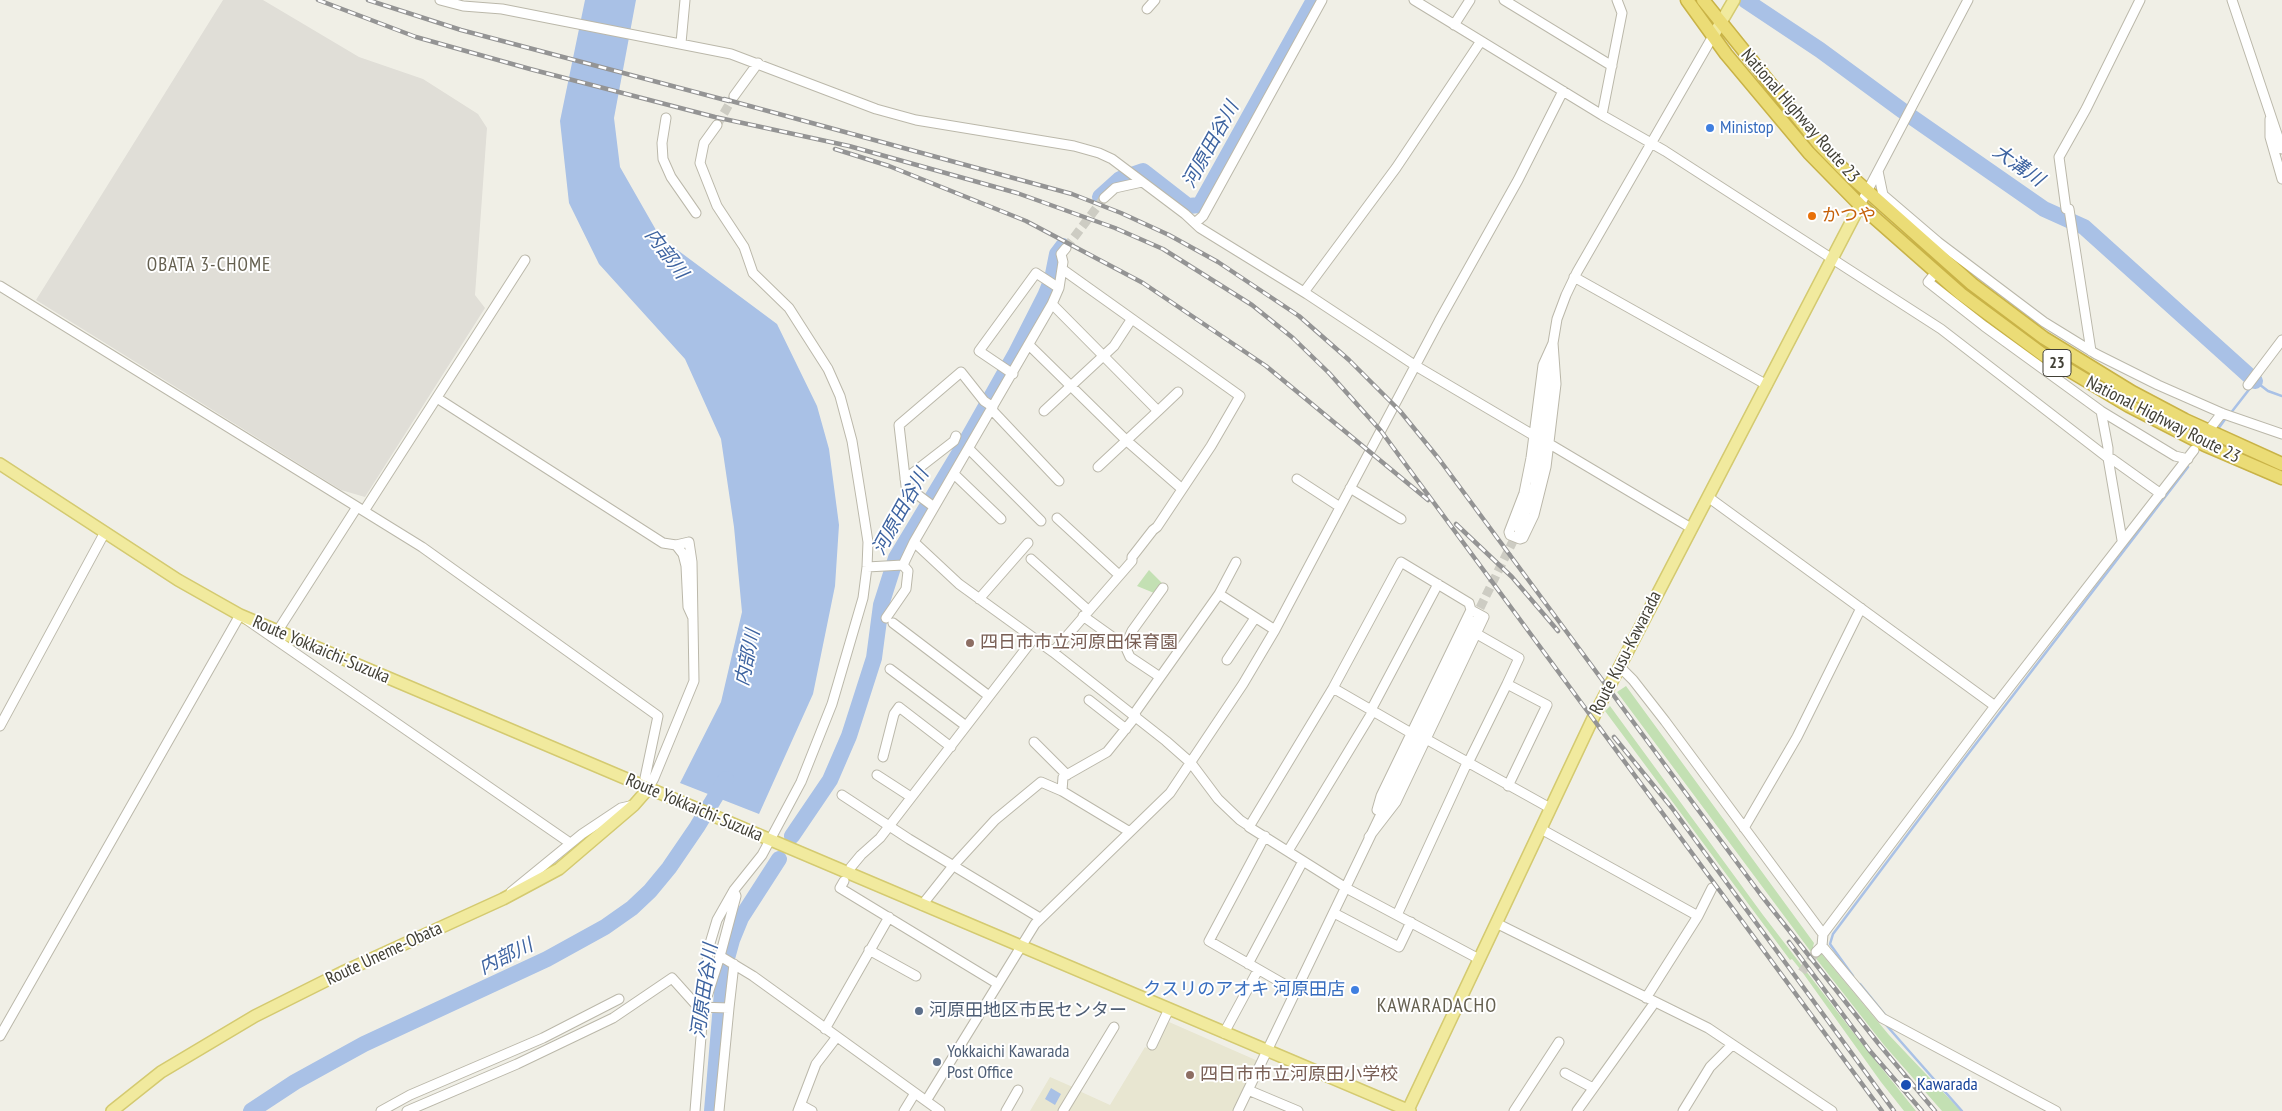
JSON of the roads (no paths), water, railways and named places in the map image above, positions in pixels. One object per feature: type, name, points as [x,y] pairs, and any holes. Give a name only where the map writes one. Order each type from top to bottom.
[{"type":"highway","name":"National Highway Route 23","points":[[1687,0],[1784,126],[1860,205],[1961,294],[2011,332],[2094,386],[2167,426],[2282,478]]},
{"type":"highway","name":"National Highway Route 23","points":[[1703,0],[1819,144],[1867,192],[1972,284],[2044,338],[2132,392],[2177,416],[2282,464]]},
{"type":"main road","points":[[1713,36],[1732,3]]},
{"type":"main road","name":"Route Kusu-Kawarada","points":[[1409,1111],[1496,922],[1619,666],[1860,205]]},
{"type":"main road","name":"Route Yokkaichi-Suzuka","points":[[0,464],[178,580],[240,616],[1409,1111]]},
{"type":"main road","name":"Route Uneme-Obata","points":[[112,1111],[161,1072],[248,1020],[345,971],[503,899],[559,869],[634,805],[648,789]]},
{"type":"street","points":[[440,0],[463,6],[502,9],[731,54],[876,110],[925,121],[1074,146],[1112,159],[1207,233],[1304,292],[1416,366],[1533,435]]},
{"type":"street","points":[[681,43],[685,0]]},
{"type":"street","points":[[683,25],[691,0]]},
{"type":"street","points":[[1147,9],[1155,0]]},
{"type":"street","points":[[1195,223],[1203,216],[1322,0]]},
{"type":"street","points":[[1414,0],[1602,115],[1652,143],[1833,258],[1940,329],[2108,458],[2161,494]]},
{"type":"street","points":[[1454,25],[1470,0]]},
{"type":"street","points":[[1504,0],[1612,66]]},
{"type":"street","points":[[1602,115],[1622,13],[1617,0]]},
{"type":"street","points":[[1860,205],[1968,0]]},
{"type":"street","points":[[2090,351],[2059,157],[2086,109],[2140,0]]},
{"type":"street","points":[[2232,0],[2282,149]]},
{"type":"street","points":[[1519,530],[1535,485],[1557,319],[1574,277],[1713,36]]},
{"type":"street","points":[[1304,292],[1396,168],[1481,41]]},
{"type":"street","points":[[734,96],[758,63]]},
{"type":"street","points":[[926,1101],[1040,918],[1170,793],[1275,630],[1518,180],[1563,91]]},
{"type":"street","points":[[2271,116],[2270,137],[2282,179]]},
{"type":"street","points":[[666,118],[662,143],[663,159],[671,178],[696,213]]},
{"type":"street","points":[[695,1111],[708,950],[717,920],[734,890],[762,855],[767,838],[800,782],[832,704],[863,598],[868,542],[852,441],[840,396],[828,369],[789,308],[753,273],[744,247],[717,206],[700,163],[704,143],[717,125]]},
{"type":"street","points":[[1878,171],[1883,195],[1938,242],[2044,322],[2090,351],[2233,418],[2282,434]]},
{"type":"street","points":[[1104,198],[1115,188],[1136,177]]},
{"type":"street","points":[[900,565],[933,505],[969,449],[1009,371],[1029,345],[1052,304],[1053,285],[1062,269],[1061,254],[1066,248]]},
{"type":"street","points":[[277,632],[437,398],[525,260]]},
{"type":"street","points":[[1053,652],[1132,561],[1132,557],[1153,530],[1158,527],[1240,396],[1062,269]]},
{"type":"street","points":[[1936,272],[1928,282],[1992,332],[2101,411],[2175,456],[2188,459]]},
{"type":"street","points":[[1009,371],[979,351],[1036,273],[1053,285]]},
{"type":"street","points":[[1574,277],[1767,385]]},
{"type":"street","points":[[0,286],[450,566],[658,716],[645,778],[648,789]]},
{"type":"street","points":[[1052,304],[1158,411]]},
{"type":"street","points":[[1044,411],[1104,357],[1114,346],[1131,320]]},
{"type":"street","points":[[2249,384],[2282,340]]},
{"type":"street","points":[[1553,343],[1556,384],[1546,467],[1534,515],[1523,538],[1520,539],[1510,535],[1509,532],[1524,493],[1543,365],[1553,343]]},
{"type":"street","points":[[1029,345],[1126,441],[1182,489]]},
{"type":"street","points":[[933,505],[906,486],[898,425],[962,372],[990,406],[1060,481]]},
{"type":"street","points":[[1098,467],[1178,392]]},
{"type":"street","points":[[437,398],[663,543],[676,545],[683,554],[686,566],[688,607],[693,618],[694,681],[662,760],[648,789]]},
{"type":"street","points":[[2101,411],[2122,540]]},
{"type":"street","points":[[2212,426],[2222,413]]},
{"type":"street","points":[[905,479],[954,440],[956,436]]},
{"type":"street","points":[[1548,443],[1691,528]]},
{"type":"street","points":[[969,449],[1041,521]]},
{"type":"street","points":[[2056,1111],[1882,1018],[1819,949],[1823,934],[1994,706],[2194,450]]},
{"type":"street","points":[[954,474],[1000,519]]},
{"type":"street","points":[[1297,479],[1340,507]]},
{"type":"street","points":[[1350,488],[1401,519]]},
{"type":"street","points":[[1708,497],[1994,706]]},
{"type":"street","points":[[1057,518],[1119,575]]},
{"type":"street","points":[[0,726],[105,532]]},
{"type":"street","points":[[914,542],[958,584],[1053,652],[1135,715],[1191,763],[1218,799],[1240,820],[1346,888],[1479,960]]},
{"type":"street","points":[[979,599],[1028,543]]},
{"type":"street","points":[[1031,559],[1086,613],[1125,646],[1130,657],[1160,677]]},
{"type":"street","points":[[1062,791],[1063,777],[1107,752],[1126,729],[1160,677],[1219,594],[1236,562]]},
{"type":"street","points":[[1249,826],[1333,688],[1402,562],[1470,603],[1470,610],[1381,796],[1369,837]]},
{"type":"street","points":[[867,567],[900,565],[908,571],[906,589],[890,621],[989,696]]},
{"type":"street","points":[[1288,851],[1372,711],[1438,584]]},
{"type":"street","points":[[1125,646],[1132,631],[1163,588]]},
{"type":"street","points":[[1219,594],[1275,630]]},
{"type":"street","points":[[1744,828],[1797,737],[1861,608]]},
{"type":"street","points":[[1369,837],[1396,802],[1477,634],[1484,617],[1470,610]]},
{"type":"street","points":[[0,1036],[240,616],[570,843]]},
{"type":"street","points":[[1227,660],[1255,618]]},
{"type":"street","points":[[1238,1111],[1474,621]]},
{"type":"street","points":[[1397,915],[1519,658],[1477,634]]},
{"type":"street","points":[[851,867],[889,827],[1034,638]]},
{"type":"street","points":[[1619,666],[1633,680],[1665,721],[1823,934]]},
{"type":"street","points":[[890,669],[966,726]]},
{"type":"street","points":[[1507,684],[1546,705],[1508,786]]},
{"type":"street","points":[[1333,688],[1412,733]]},
{"type":"street","points":[[1089,700],[1126,729]]},
{"type":"street","points":[[883,757],[894,714],[899,707],[950,747]]},
{"type":"street","points":[[1426,740],[1550,808]]},
{"type":"street","points":[[1034,742],[1067,775]]},
{"type":"street","points":[[876,775],[911,797]]},
{"type":"street","points":[[922,905],[953,866],[995,820],[1041,782],[1062,791],[1130,832]]},
{"type":"street","points":[[842,794],[889,827],[1040,918]]},
{"type":"street","points":[[503,899],[570,843],[621,808],[634,805]]},
{"type":"street","points":[[1541,829],[1698,916]]},
{"type":"street","points":[[1265,836],[1208,941],[1296,992]]},
{"type":"street","points":[[1248,964],[1303,861]]},
{"type":"street","points":[[844,881],[840,888],[998,984]]},
{"type":"street","points":[[1577,1111],[1651,1000],[1712,888]]},
{"type":"street","points":[[704,1006],[710,994],[722,956],[736,896],[734,890]]},
{"type":"street","points":[[1334,913],[1399,947],[1411,922]]},
{"type":"street","points":[[825,1029],[889,917]]},
{"type":"street","points":[[1496,922],[1708,1028],[1832,1111]]},
{"type":"street","points":[[869,950],[916,976]]},
{"type":"street","points":[[722,956],[940,1111]]},
{"type":"street","points":[[719,1111],[733,963]]},
{"type":"street","points":[[1224,1033],[1258,970]]},
{"type":"street","points":[[407,1111],[517,1064],[613,1018],[672,978],[698,1007],[716,1006],[728,1008]]},
{"type":"street","points":[[381,1111],[410,1095],[543,1038],[619,999]]},
{"type":"street","points":[[1152,1045],[1169,1010]]},
{"type":"street","points":[[1063,1111],[1114,1027]]},
{"type":"street","points":[[812,1111],[800,1108],[803,1094],[816,1064],[836,1038]]},
{"type":"street","points":[[1514,1111],[1559,1042]]},
{"type":"street","points":[[1683,1111],[1710,1067],[1732,1045]]},
{"type":"street","points":[[1565,1073],[1593,1088]]},
{"type":"street","points":[[1006,1111],[1018,1090]]},
{"type":"street","points":[[1248,1090],[1293,1110]]},
{"type":"street","points":[[904,1111],[915,1093]]},
{"type":"water","points":[[585,0],[636,0],[614,118],[620,167],[660,237],[777,324],[817,406],[829,449],[839,525],[835,586],[813,694],[759,814],[680,783],[721,702],[742,612],[734,527],[721,439],[685,359],[599,264],[569,203],[560,121]]},
{"type":"water","points":[[1051,1088],[1061,1094],[1055,1105],[1045,1099]]},
{"type":"waterway","name":"河原田谷川","points":[[1100,197],[1120,179],[1143,171],[1188,206],[1200,205],[1314,0]]},
{"type":"waterway","name":"大溝川","points":[[1745,0],[1820,50],[1903,111],[2044,209],[2084,227],[2255,381]]},
{"type":"waterway","name":"河原田谷川","points":[[792,836],[830,780],[849,736],[874,658],[881,605],[896,558],[963,447],[1016,353],[1045,296],[1052,279],[1057,254],[1063,246]]},
{"type":"waterway","points":[[2254,382],[2268,391],[2282,396]]},
{"type":"waterway","points":[[2230,414],[2251,387]]},
{"type":"waterway","points":[[2218,429],[2226,418]]},
{"type":"waterway","points":[[1853,976],[1830,944],[1833,934],[2188,467]]},
{"type":"waterway","name":"内部川","points":[[251,1111],[295,1082],[364,1044],[547,959],[605,927],[632,908],[650,891],[669,868],[726,779]]},
{"type":"waterway","name":"河原田谷川","points":[[712,1111],[724,969],[732,940],[741,918],[779,859]]},
{"type":"waterway","points":[[1860,984],[1886,1016]]},
{"type":"waterway","points":[[1887,1026],[1962,1111]]},
{"type":"tunnel","points":[[717,125],[734,96]]},
{"type":"tunnel","points":[[1066,248],[1104,198]]},
{"type":"tunnel","points":[[1474,620],[1518,531]]},
{"type":"tunnel","points":[[1802,972],[1816,952]]},
{"type":"railway","points":[[318,0],[416,37],[530,69],[715,117],[849,146],[1017,193],[1115,228],[1163,249],[1252,305],[1293,338],[1329,373],[1381,431],[1882,1111]]},
{"type":"railway","points":[[368,0],[461,30],[729,101]]},
{"type":"railway","points":[[724,99],[1072,194],[1121,213],[1169,235],[1218,262],[1299,316],[1349,360],[1400,411],[1439,459],[1761,895],[1878,1043],[1935,1111]]},
{"type":"railway","points":[[835,149],[889,166],[1026,221],[1143,283],[1266,366],[1428,500]]},
{"type":"railway","points":[[1456,524],[1512,577],[1558,631]]},
{"type":"railway","points":[[1614,737],[1672,808],[1894,1111]]},
{"type":"railway","points":[[1789,942],[1870,1051],[1922,1111]]},
{"type":"place","name":"Ministop","points":[[1710,128]]},
{"type":"place","name":"かつや","points":[[1812,216]]},
{"type":"place","name":"四日市市立河原田保育園","points":[[970,643]]},
{"type":"place","name":"クスリのアオキ 河原田店","points":[[1355,990]]},
{"type":"place","name":"河原田地区市民センター","points":[[919,1011]]},
{"type":"place","name":"Yokkaichi Kawarada Post Office","points":[[937,1062]]},
{"type":"place","name":"四日市市立河原田小学校","points":[[1190,1075]]},
{"type":"place","name":"Kawarada","points":[[1906,1085]]},
{"type":"district","name":"OBATA 3-CHOME","points":[[209,266]]},
{"type":"district","name":"KAWARADACHO","points":[[1437,1006]]}]
